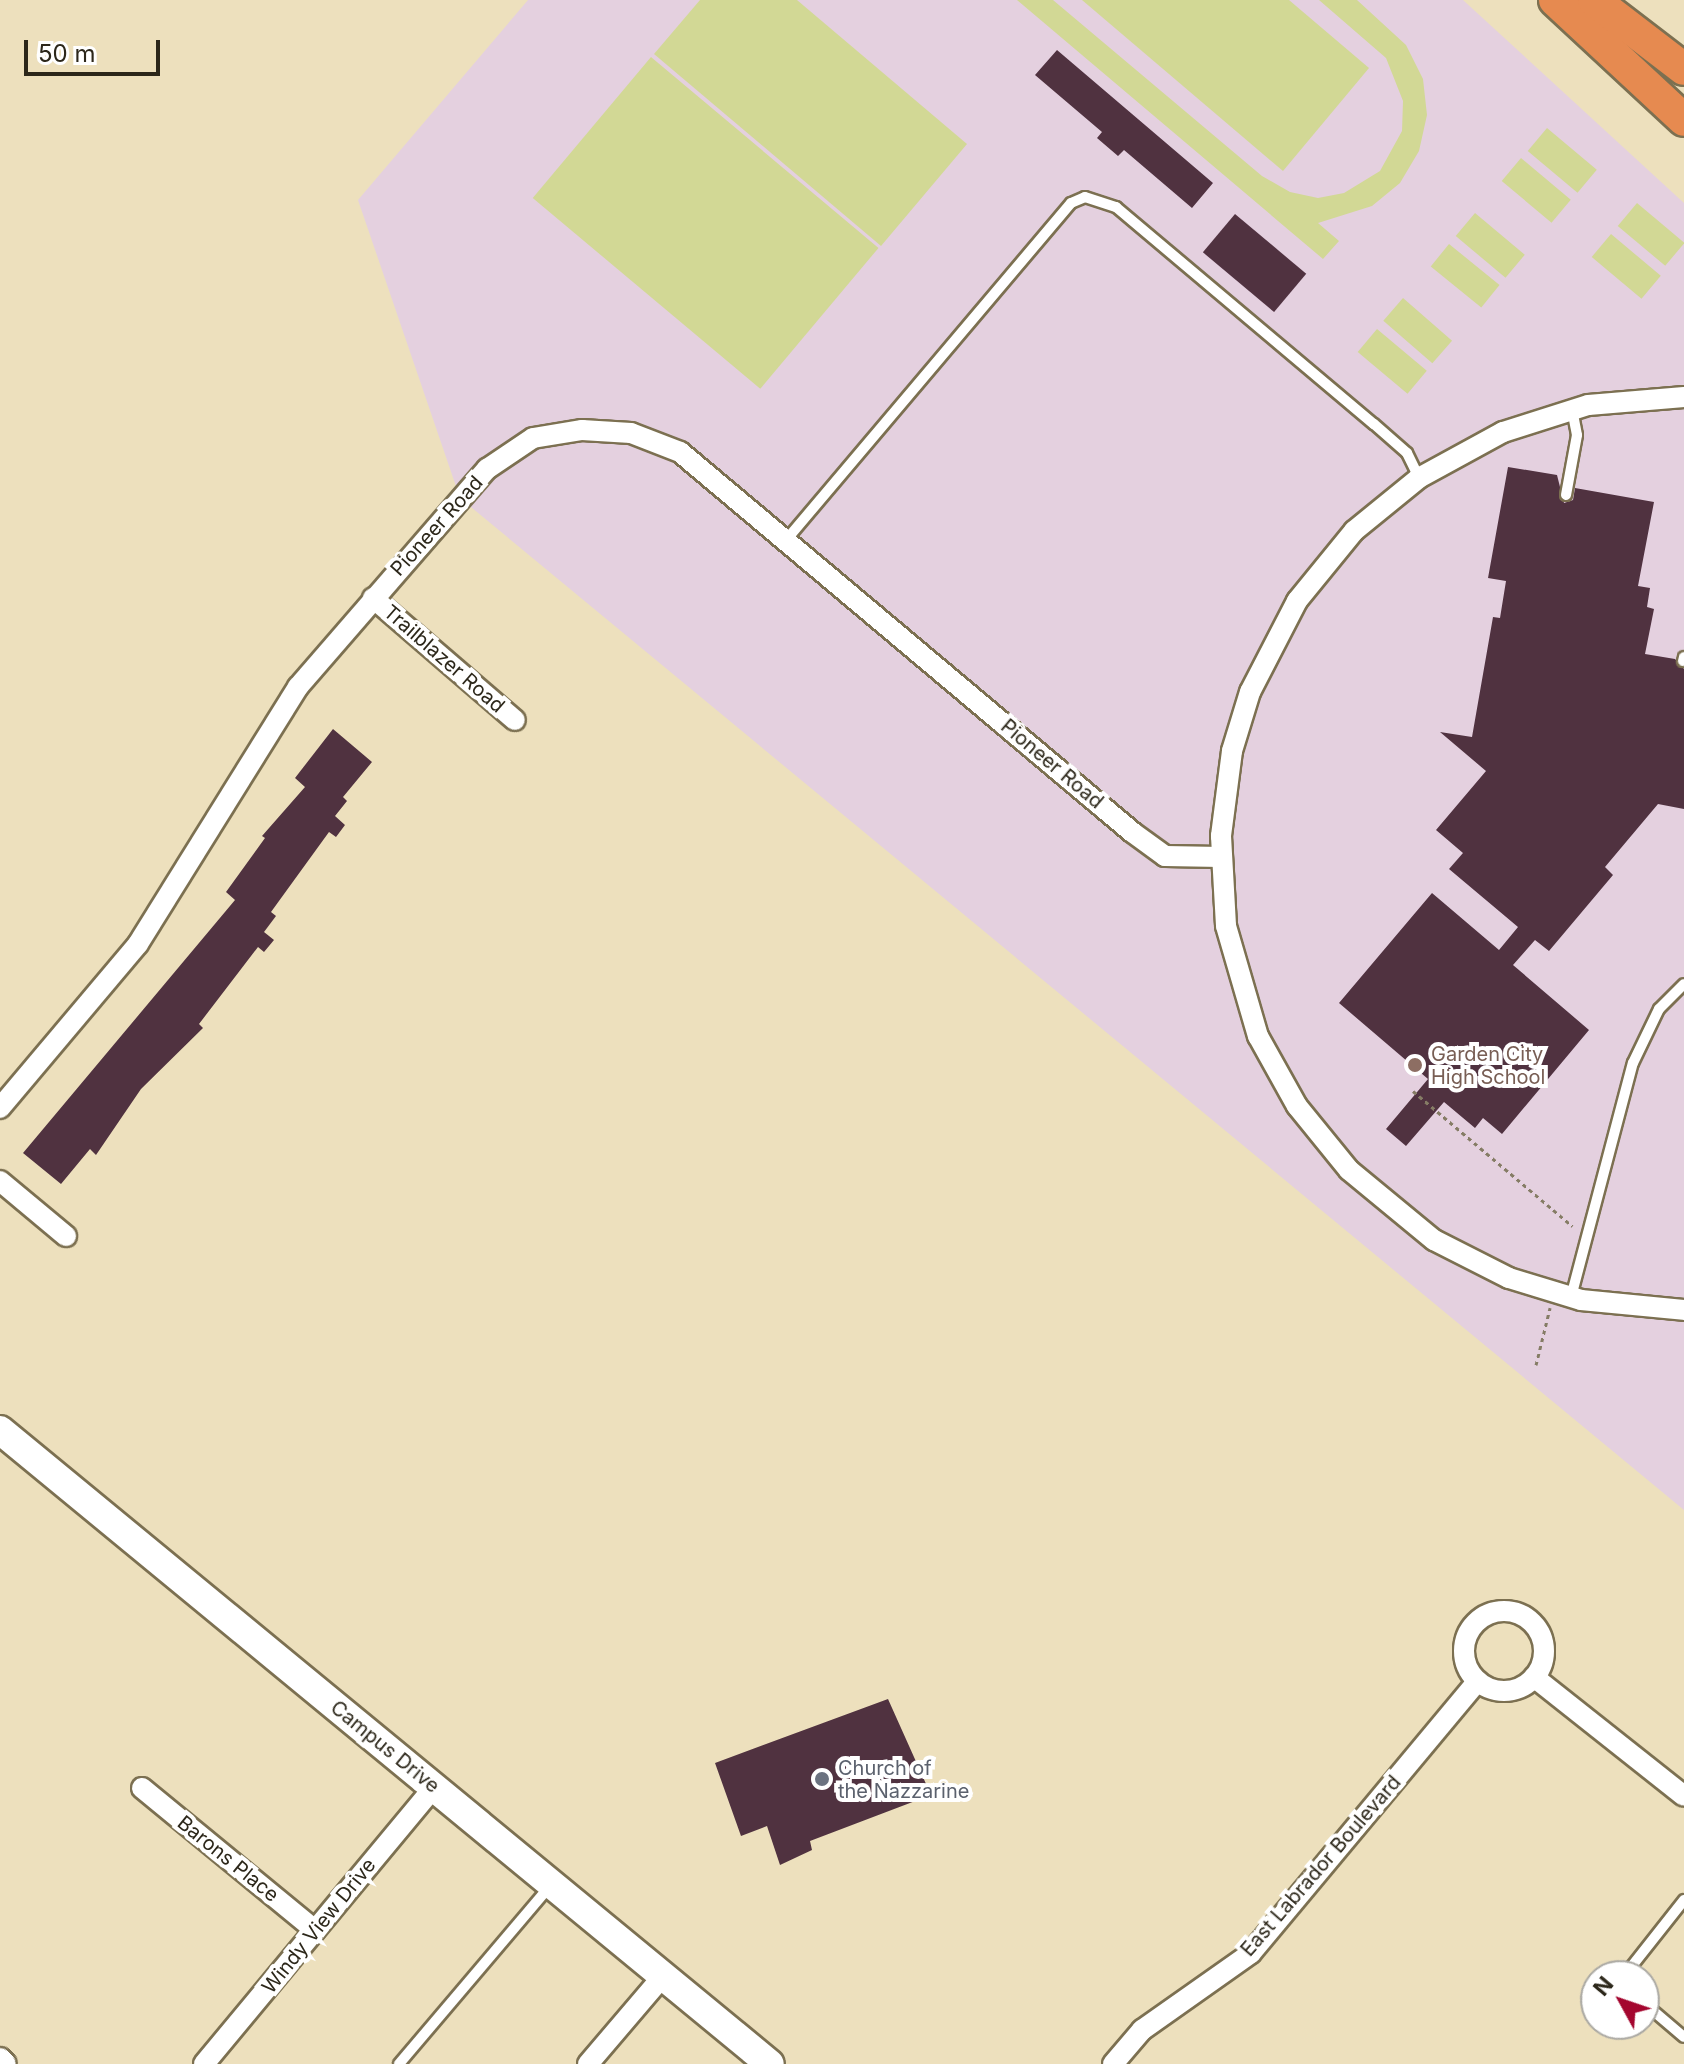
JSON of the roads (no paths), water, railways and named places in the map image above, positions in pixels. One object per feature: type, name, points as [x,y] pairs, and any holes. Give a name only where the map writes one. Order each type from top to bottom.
[{"type":"highway","points":[[1555,0],[1684,120]]},
{"type":"highway","points":[[1576,0],[1684,91]]},
{"type":"highway","points":[[1594,0],[1684,69]]},
{"type":"main road","name":"Campus Drive","points":[[0,1430],[770,2064]]},
{"type":"street","points":[[1684,397],[1636,398],[1571,410],[1497,435],[1419,478],[1354,531],[1297,601],[1273,640],[1232,751],[1221,857],[1226,926],[1244,999],[1277,1072],[1321,1139],[1374,1195],[1434,1240],[1509,1278],[1571,1297],[1623,1308],[1684,1310]]},
{"type":"street","name":"Pioneer Road","points":[[0,1108],[138,944],[298,687],[487,469],[533,438],[582,430],[631,433],[680,452],[1154,848],[1183,859],[1221,857]]},
{"type":"street","name":"Trailblazer Road","points":[[373,598],[515,720]]},
{"type":"street","points":[[0,1181],[66,1236]]},
{"type":"street","points":[[1501,1612],[1515,1613],[1536,1628],[1544,1653],[1534,1677],[1513,1690],[1478,1681],[1469,1671],[1465,1645],[1477,1622],[1501,1612]]},
{"type":"street","points":[[1534,1677],[1684,1796]]},
{"type":"street","name":"East Labrador Boulevard","points":[[1113,2064],[1142,2030],[1251,1953],[1478,1681]]},
{"type":"street","name":"Windy View Drive","points":[[204,2064],[434,1787]]},
{"type":"street","name":"Barons Place","points":[[142,1788],[315,1930]]},
{"type":"street","points":[[588,2064],[663,1976]]},
{"type":"street","points":[[0,2058],[6,2064]]},
{"type":"lane","points":[[787,539],[1071,203],[1085,197],[1116,207],[1374,424],[1407,453],[1419,478]]},
{"type":"lane","points":[[1566,495],[1577,435],[1571,410]]},
{"type":"lane","points":[[1571,1297],[1641,1042],[1659,1009],[1684,984]]},
{"type":"lane","points":[[399,2064],[552,1884]]},
{"type":"lane","points":[[1637,1960],[1684,1900]]},
{"type":"lane","points":[[1660,2017],[1684,2037]]},
{"type":"place","name":"Garden City High School","points":[[1415,1065]]},
{"type":"place","name":"Church of the Nazzarine","points":[[822,1779]]}]
